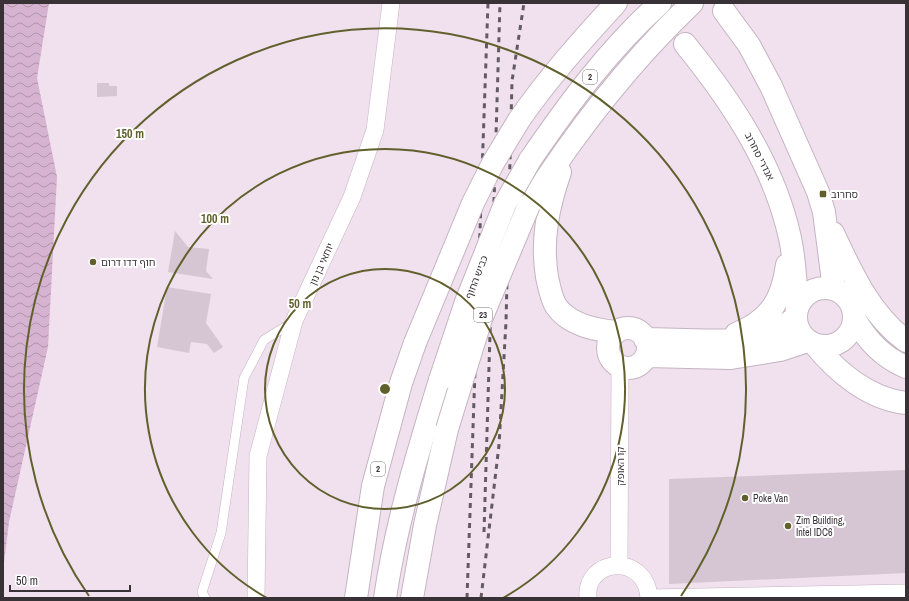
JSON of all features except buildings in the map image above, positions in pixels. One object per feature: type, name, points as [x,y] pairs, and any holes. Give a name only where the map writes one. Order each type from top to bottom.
[{"type":"main road","name":"2","points":[[356,598],[373,486],[401,383],[415,343],[472,203],[493,163],[519,120],[549,80],[616,3]]},
{"type":"main road","name":"כביש החוף","points":[[385,598],[395,539],[409,483],[440,380],[466,302],[502,211],[530,160],[566,106],[603,60],[660,3]]},
{"type":"main road","name":"23","points":[[412,598],[425,525],[447,429],[481,319],[530,205],[580,130],[656,36],[692,3]]},
{"type":"main road","points":[[724,11],[749,45],[771,86],[818,192],[824,212],[857,284],[888,326],[906,341]]},
{"type":"main road","name":"אנדרי סחרוב","points":[[685,44],[711,77],[743,123],[772,178],[790,238],[795,273],[796,313]]},
{"type":"main road","points":[[580,130],[562,165],[549,206],[544,239],[545,266],[549,287],[556,306],[568,318],[588,327],[616,332]]},
{"type":"main road","points":[[824,212],[834,290]]},
{"type":"main road","points":[[722,340],[754,327],[772,311],[782,291],[790,238]]},
{"type":"main road","points":[[646,347],[637,366],[626,368],[620,367],[615,364],[608,354],[609,342],[616,332],[622,329],[635,330],[646,347],[731,358],[811,343],[833,346],[841,342],[852,327],[854,318],[853,309],[849,300],[843,294],[825,288],[816,289],[807,293],[796,313],[769,334],[646,347]]},
{"type":"main road","points":[[796,313],[797,327],[831,364],[862,387],[906,403]]},
{"type":"main road","points":[[854,318],[866,337],[881,353],[906,367]]},
{"type":"street","name":"יוחאי בן נון","points":[[256,598],[258,456],[294,322],[352,197],[375,130],[392,3]]},
{"type":"street","name":"קו האופק","points":[[619,565],[620,367]]},
{"type":"street","points":[[588,598],[589,586],[594,577],[605,568],[619,565],[633,569],[644,579],[648,588],[649,598],[844,596],[906,593]]},
{"type":"lane","points":[[205,598],[202,592],[221,533],[244,378],[264,340],[294,322]]},
{"type":"water","points":[[3,3],[49,3],[37,78],[57,177],[48,347],[9,522],[3,571]]},
{"type":"railway","points":[[467,598],[488,3]]},
{"type":"railway","points":[[484,532],[500,3]]},
{"type":"railway","points":[[481,598],[499,445],[506,322],[512,81],[524,3]]},
{"type":"place","name":"סחרוב","points":[[823,194]]},
{"type":"place","name":"חוף דדו דרום","points":[[93,262]]},
{"type":"place","name":"Poke Van","points":[[745,498]]},
{"type":"place","name":"Zim Building, Intel IDC6","points":[[788,526]]}]
